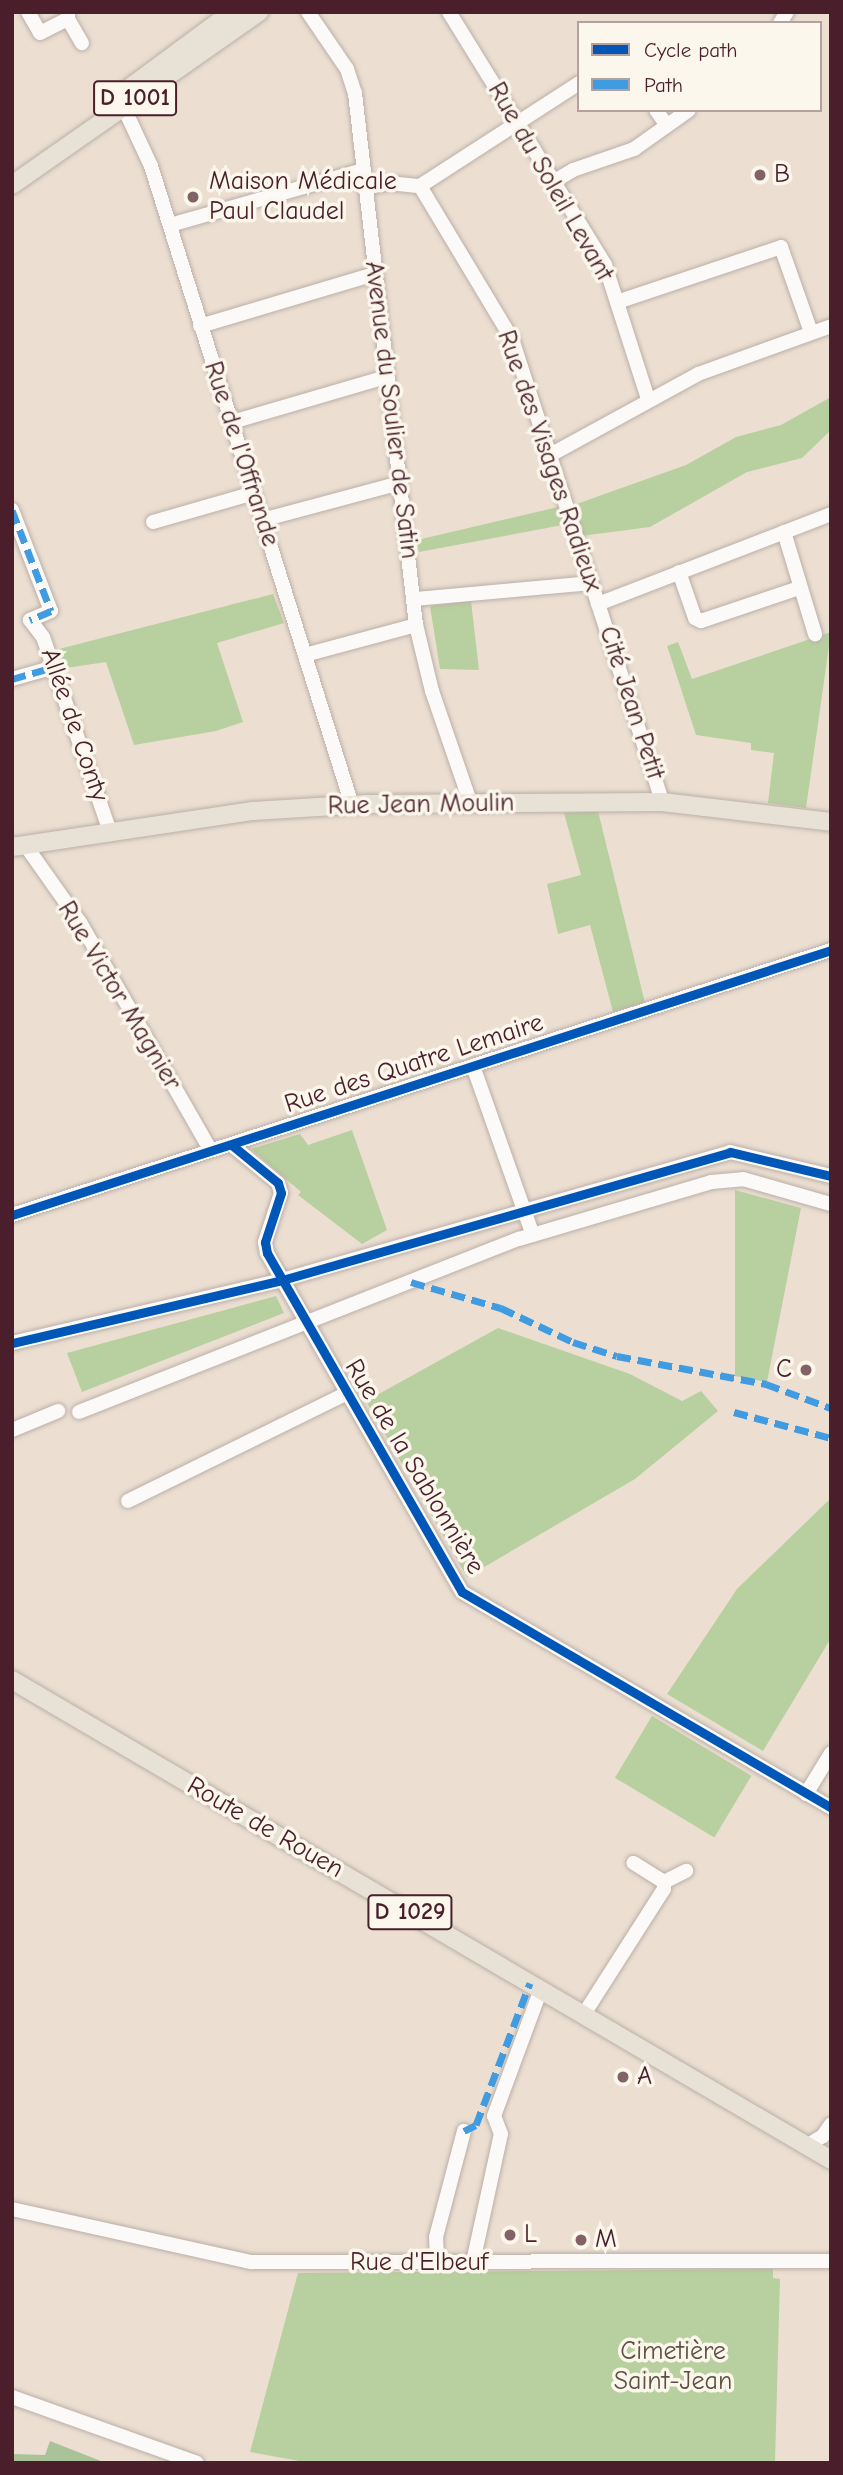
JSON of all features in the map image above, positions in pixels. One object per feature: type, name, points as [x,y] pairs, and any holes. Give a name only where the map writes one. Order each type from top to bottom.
[{"type":"main road","name":"D 1001","points":[[12,174],[232,12]]},
{"type":"main road","name":"D 1001","points":[[12,185],[259,12]]},
{"type":"main road","name":"Rue Jean Moulin","points":[[19,846],[253,811],[352,805],[662,802],[831,822]]},
{"type":"main road","name":"Route de Rouen","points":[[12,1680],[831,2158]]},
{"type":"street","points":[[28,12],[40,33],[68,16],[82,43]]},
{"type":"street","name":"Rue du Soleil Levant","points":[[449,12],[605,265],[648,400]]},
{"type":"street","name":"Avenue du Soulier de Satin","points":[[308,15],[350,78],[415,599],[416,625],[432,691],[471,804]]},
{"type":"street","points":[[364,188],[389,183],[420,186],[577,84]]},
{"type":"street","name":"Rue de l'Offrande","points":[[123,106],[151,166],[352,805]]},
{"type":"street","points":[[657,112],[667,126]]},
{"type":"street","points":[[553,182],[634,149],[686,112]]},
{"type":"street","points":[[170,225],[363,170]]},
{"type":"street","name":"Rue des Visages Radieux","points":[[420,186],[512,339],[552,454],[598,604]]},
{"type":"street","points":[[617,302],[781,247],[811,332]]},
{"type":"street","points":[[200,326],[374,274]]},
{"type":"street","points":[[552,454],[698,374],[831,326]]},
{"type":"street","points":[[232,422],[386,377]]},
{"type":"street","points":[[262,520],[400,483]]},
{"type":"street","points":[[153,522],[254,493]]},
{"type":"street","name":"Allée de Conty","points":[[12,510],[51,611],[30,620],[39,628],[54,667],[111,834]]},
{"type":"street","points":[[598,604],[831,514]]},
{"type":"street","points":[[784,532],[815,634]]},
{"type":"street","points":[[679,572],[695,618],[701,621],[799,588]]},
{"type":"street","points":[[415,599],[590,583]]},
{"type":"street","name":"Cité Jean Petit","points":[[598,604],[662,802]]},
{"type":"street","points":[[305,655],[416,625]]},
{"type":"street","points":[[12,679],[54,667]]},
{"type":"street","name":"Rue Victor Magnier","points":[[19,846],[80,924],[210,1149]]},
{"type":"street","name":"Rue des Quatre Lemaire","points":[[12,1215],[200,1156],[210,1149],[233,1146],[831,950]]},
{"type":"street","points":[[473,1066],[533,1234]]},
{"type":"street","name":"Rue de la Sablonnière","points":[[233,1146],[278,1183],[281,1193],[265,1242],[282,1280],[305,1325],[462,1592],[831,1808]]},
{"type":"street","points":[[12,1343],[282,1280],[524,1208],[730,1152],[831,1176]]},
{"type":"street","points":[[79,1412],[533,1234],[729,1178],[831,1204]]},
{"type":"street","points":[[128,1501],[345,1394]]},
{"type":"street","points":[[12,1430],[58,1411]]},
{"type":"street","points":[[806,1794],[831,1753]]},
{"type":"street","points":[[634,1863],[664,1882]]},
{"type":"street","points":[[664,1882],[686,1871]]},
{"type":"street","points":[[584,2014],[664,1889],[664,1882]]},
{"type":"street","points":[[473,2262],[501,2134],[494,2116],[541,1989]]},
{"type":"street","points":[[808,2145],[823,2136],[831,2123]]},
{"type":"street","points":[[437,2262],[436,2236],[464,2131]]},
{"type":"street","name":"Rue d'Elbeuf","points":[[12,2209],[251,2262],[831,2260]]},
{"type":"street","points":[[12,2397],[197,2463]]},
{"type":"green space","points":[[831,397],[831,430],[802,458],[747,472],[650,527],[581,536],[571,506],[686,465],[736,437],[781,425]]},
{"type":"green space","points":[[558,507],[563,525],[419,552],[417,540]]},
{"type":"green space","points":[[273,594],[284,623],[217,643],[243,722],[216,731],[134,745],[106,662],[66,668],[59,649]]},
{"type":"green space","points":[[471,601],[479,670],[440,669],[430,606]]},
{"type":"green space","points":[[831,632],[806,808],[768,803],[774,753],[751,750],[751,743],[696,735],[667,646],[678,642],[692,679]]},
{"type":"green space","points":[[598,811],[645,1003],[613,1012],[590,925],[558,934],[547,884],[581,875],[564,813]]},
{"type":"green space","points":[[352,1130],[387,1230],[362,1244],[298,1195],[301,1192],[251,1149],[300,1134],[308,1145]]},
{"type":"green space","points":[[735,1190],[801,1208],[767,1382],[735,1376]]},
{"type":"green space","points":[[276,1296],[284,1313],[82,1392],[67,1353]]},
{"type":"green space","points":[[498,1328],[630,1374],[682,1401],[701,1391],[718,1411],[635,1479],[467,1577],[366,1401]]},
{"type":"green space","points":[[831,1498],[831,1638],[763,1751],[667,1694],[737,1589]]},
{"type":"green space","points":[[652,1716],[751,1776],[714,1837],[615,1778]]},
{"type":"green space","name":"Cimetière Saint-Jean","points":[[773,2269],[773,2278],[780,2279],[775,2463],[310,2463],[250,2452],[298,2273]]},
{"type":"green space","points":[[50,2441],[106,2463],[12,2463],[12,2454],[45,2455]]},
{"type":"marked path","points":[[12,510],[51,611],[30,620]]},
{"type":"marked path","points":[[12,679],[54,667]]},
{"type":"marked path","points":[[411,1282],[501,1308],[573,1342],[617,1356],[766,1384],[831,1408]]},
{"type":"marked path","points":[[734,1412],[831,1438]]},
{"type":"marked path","points":[[464,2131],[476,2125],[530,1983]]},
{"type":"cycle path","points":[[12,1215],[831,950]]},
{"type":"cycle path","points":[[233,1146],[278,1183],[281,1193],[265,1242],[267,1253],[462,1592],[831,1808]]},
{"type":"cycle path","points":[[12,1343],[282,1280],[730,1152],[831,1176]]},
{"type":"place","name":"B","points":[[760,175]]},
{"type":"place","name":"Maison Médicale Paul Claudel","points":[[193,197]]},
{"type":"place","name":"C","points":[[806,1370]]},
{"type":"place","name":"A","points":[[623,2077]]},
{"type":"place","name":"L","points":[[510,2235]]},
{"type":"place","name":"M","points":[[581,2240]]}]
